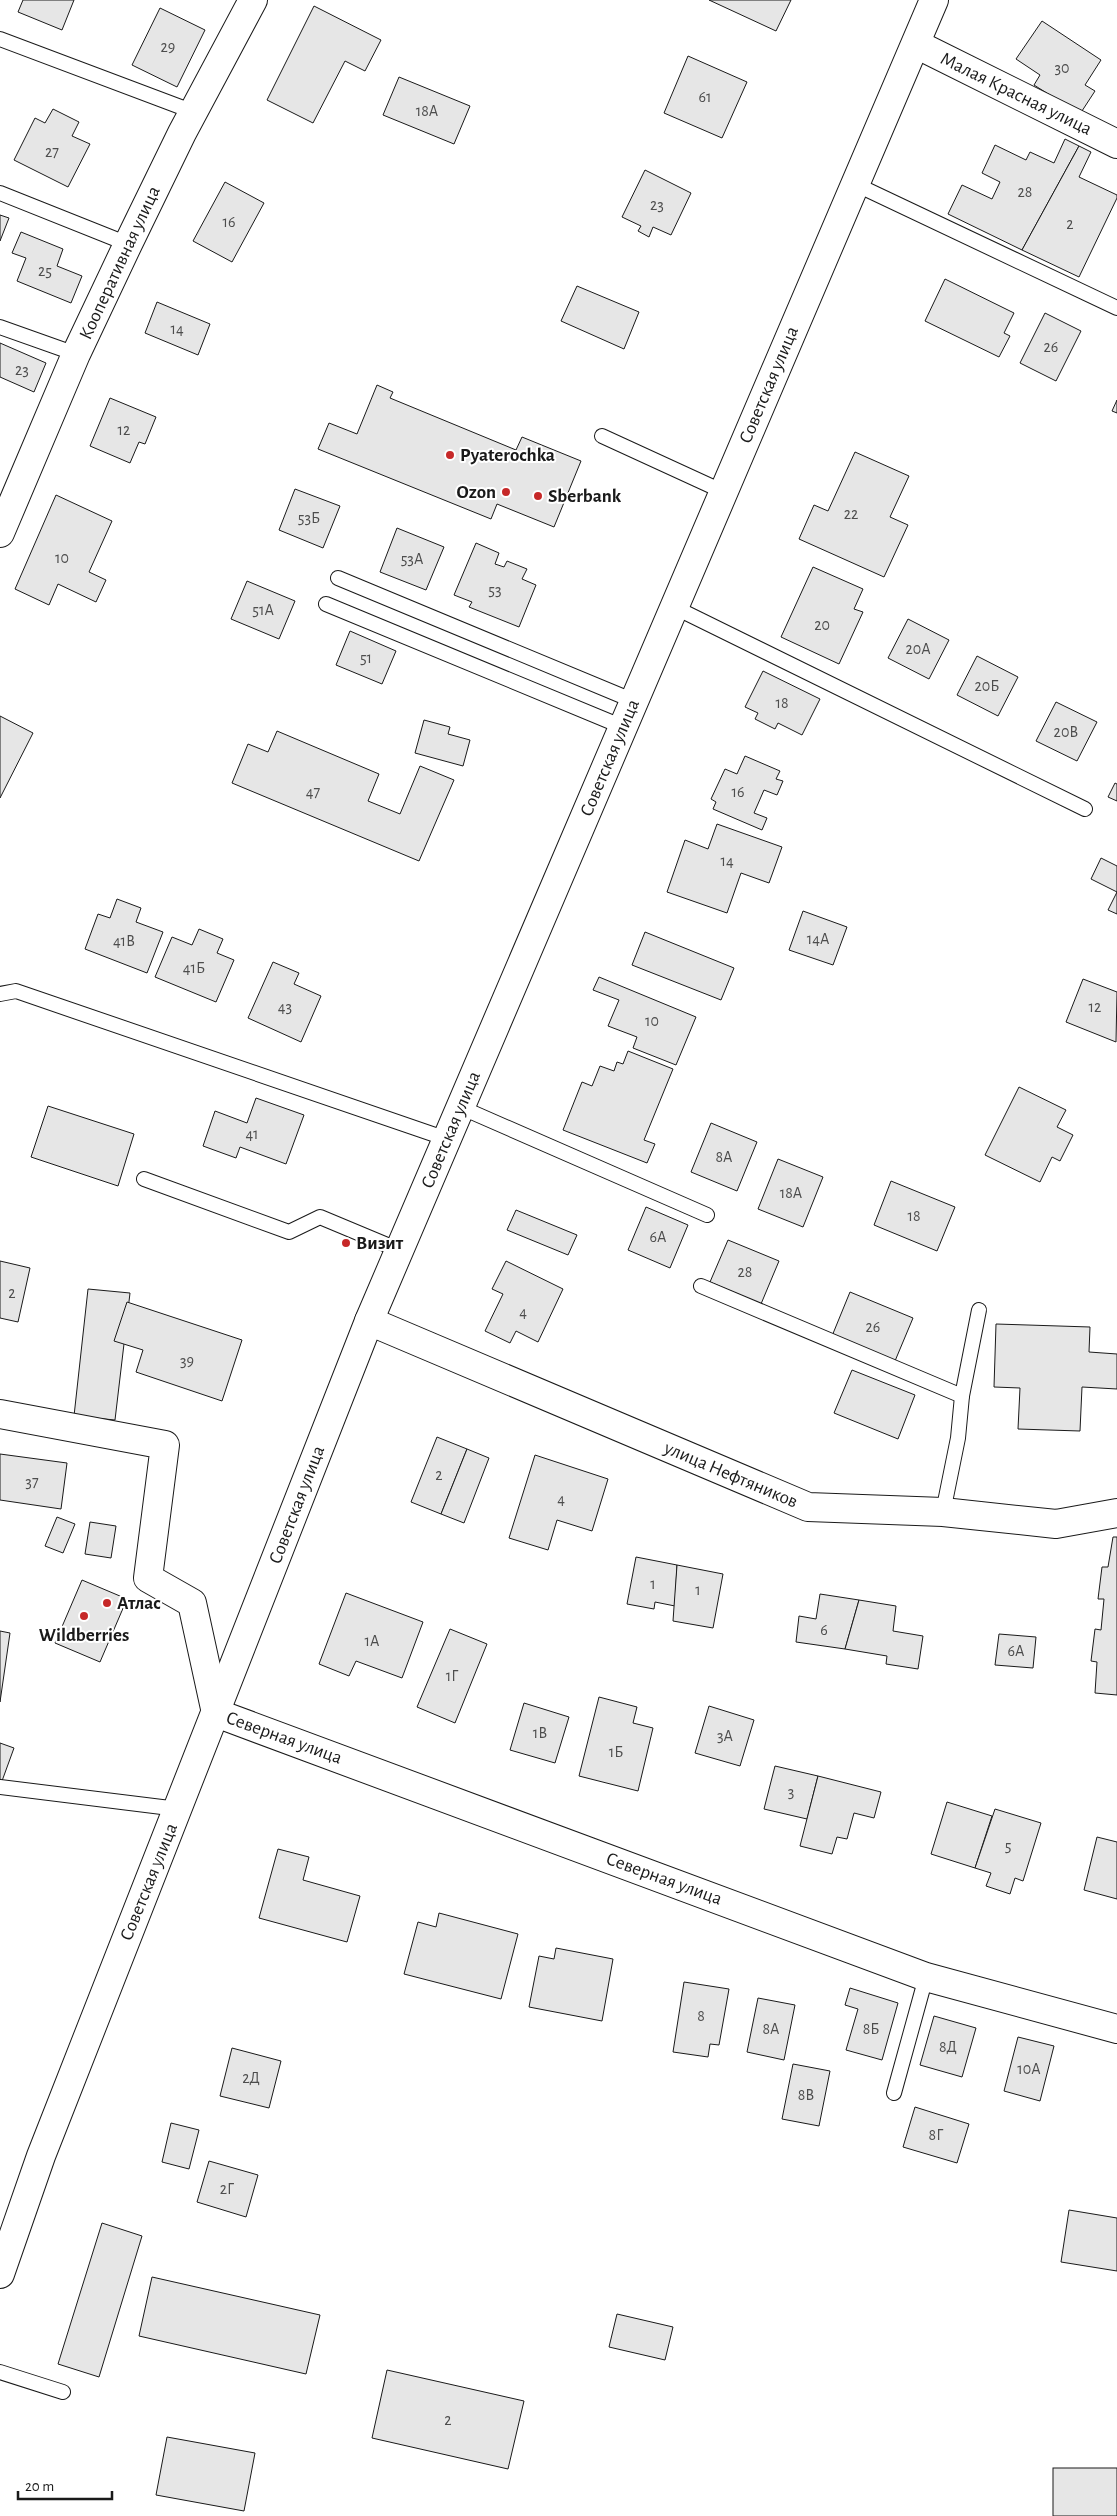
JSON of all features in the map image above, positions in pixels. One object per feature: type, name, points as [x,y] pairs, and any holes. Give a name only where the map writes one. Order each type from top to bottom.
[{"type":"street","name":"Кооперативная улица","points":[[0,533],[76,354],[128,244],[182,133],[253,0]]},
{"type":"street","name":"Советская улица","points":[[0,2274],[40,2156],[369,1321],[934,0]]},
{"type":"street","name":"Малая Красная улица","points":[[916,44],[1117,144]]},
{"type":"street","name":"улица Нефтяников","points":[[369,1321],[808,1507],[944,1512],[1056,1524],[1117,1513]]},
{"type":"street","points":[[0,1414],[165,1445],[148,1578],[192,1603],[216,1713]]},
{"type":"street","name":"Северная улица","points":[[216,1713],[926,1977],[1117,2029]]},
{"type":"lane","points":[[0,39],[194,112]]},
{"type":"lane","points":[[855,184],[1117,308]]},
{"type":"lane","points":[[0,193],[128,244]]},
{"type":"lane","points":[[0,327],[76,354]]},
{"type":"lane","points":[[602,436],[724,492]]},
{"type":"lane","points":[[338,578],[634,701]]},
{"type":"lane","points":[[326,604],[623,727]]},
{"type":"lane","points":[[674,607],[1085,809]]},
{"type":"lane","points":[[0,994],[16,991],[446,1139]]},
{"type":"lane","points":[[460,1108],[707,1215]]},
{"type":"lane","points":[[144,1179],[289,1232],[320,1217],[400,1250]]},
{"type":"lane","points":[[701,1286],[962,1396]]},
{"type":"lane","points":[[944,1512],[958,1438],[962,1396],[979,1310]]},
{"type":"lane","points":[[0,1787],[178,1809]]},
{"type":"lane","points":[[894,2093],[926,1977]]},
{"type":"lane","points":[[0,2372],[63,2392]]},
{"type":"building","points":[[23,0],[74,0],[62,30],[18,12]]},
{"type":"building","points":[[709,0],[791,0],[776,31]]},
{"type":"building","points":[[314,6],[381,40],[365,71],[345,61],[313,123],[267,100]]},
{"type":"building","points":[[160,8],[205,30],[177,87],[132,65]]},
{"type":"building","points":[[1042,21],[1101,60],[1085,85],[1095,91],[1080,114],[1034,85],[1040,75],[1016,59]]},
{"type":"building","points":[[688,56],[747,82],[722,138],[664,113]]},
{"type":"building","points":[[399,77],[470,106],[454,144],[383,115]]},
{"type":"building","points":[[53,109],[79,122],[72,136],[90,144],[68,187],[14,160],[35,118],[45,123]]},
{"type":"building","points":[[1065,139],[1079,146],[1022,250],[948,214],[962,185],[992,199],[1000,182],[982,173],[995,145],[1026,160],[1030,152],[1054,163]]},
{"type":"building","points":[[1079,146],[1091,152],[1079,177],[1117,195],[1117,198],[1079,277],[1022,250]]},
{"type":"building","points":[[645,170],[691,193],[671,235],[653,227],[649,237],[638,231],[641,226],[622,217]]},
{"type":"building","points":[[225,182],[264,203],[232,262],[193,241]]},
{"type":"building","points":[[0,215],[9,218],[0,241]]},
{"type":"building","points":[[21,232],[63,249],[57,266],[82,276],[71,303],[17,281],[26,258],[12,253]]},
{"type":"building","points":[[945,279],[1014,313],[1004,333],[1010,336],[999,357],[925,321]]},
{"type":"building","points":[[577,286],[639,312],[624,349],[561,321]]},
{"type":"building","points":[[157,302],[210,324],[198,355],[145,333]]},
{"type":"building","points":[[1045,313],[1081,331],[1056,381],[1020,363]]},
{"type":"building","points":[[0,343],[46,363],[34,392],[0,377]]},
{"type":"building","name":"Pyaterochka","points":[[377,385],[393,392],[390,398],[516,450],[522,437],[581,461],[554,527],[497,504],[491,519],[318,449],[329,423],[357,434]]},
{"type":"building","points":[[110,398],[156,417],[145,444],[139,442],[130,463],[90,446]]},
{"type":"building","points":[[1117,400],[1117,413],[1112,411]]},
{"type":"building","points":[[855,452],[909,476],[890,517],[908,525],[884,577],[799,539],[814,505],[828,511]]},
{"type":"building","points":[[295,489],[340,506],[323,548],[279,530]]},
{"type":"building","points":[[56,495],[112,521],[89,572],[106,580],[96,602],[58,584],[49,605],[15,589]]},
{"type":"building","points":[[397,528],[444,547],[426,590],[380,572]]},
{"type":"building","points":[[476,543],[499,553],[495,564],[504,567],[507,561],[527,569],[522,579],[536,585],[519,627],[469,607],[472,602],[454,595]]},
{"type":"building","points":[[813,567],[863,589],[854,609],[863,612],[839,664],[781,637]]},
{"type":"building","points":[[247,581],[295,601],[279,639],[231,619]]},
{"type":"building","points":[[908,619],[949,640],[929,679],[888,658]]},
{"type":"building","points":[[350,631],[396,651],[382,684],[336,665]]},
{"type":"building","points":[[977,656],[1018,677],[998,716],[957,695]]},
{"type":"building","points":[[763,671],[820,699],[802,735],[778,723],[775,729],[755,719],[758,713],[745,707]]},
{"type":"building","points":[[1056,702],[1097,722],[1077,761],[1036,741]]},
{"type":"building","points":[[0,716],[33,733],[0,798]]},
{"type":"building","points":[[424,720],[450,727],[448,734],[470,740],[463,766],[415,753]]},
{"type":"building","points":[[277,731],[379,774],[368,801],[400,814],[420,766],[454,780],[419,861],[232,783],[248,744],[268,752]]},
{"type":"building","points":[[745,756],[780,771],[776,779],[783,781],[777,795],[764,790],[754,813],[767,818],[762,830],[713,809],[716,802],[711,799],[725,769],[737,774]]},
{"type":"building","points":[[1115,783],[1117,784],[1117,801],[1108,797]]},
{"type":"building","points":[[717,824],[782,847],[769,883],[741,873],[727,913],[667,892],[685,840],[708,849]]},
{"type":"building","points":[[1101,858],[1117,866],[1117,892],[1091,879]]},
{"type":"building","points":[[1117,892],[1117,914],[1108,910]]},
{"type":"building","points":[[117,899],[141,908],[136,922],[163,932],[147,973],[85,949],[98,914],[110,918]]},
{"type":"building","points":[[803,911],[847,927],[833,965],[789,950]]},
{"type":"building","points":[[199,929],[223,939],[217,953],[234,960],[216,1002],[155,977],[172,937],[192,945]]},
{"type":"building","points":[[645,932],[734,968],[721,1000],[632,965]]},
{"type":"building","points":[[273,962],[299,973],[294,984],[321,996],[301,1042],[248,1018]]},
{"type":"building","points":[[599,977],[696,1017],[676,1065],[633,1048],[637,1037],[608,1026],[619,1000],[593,990]]},
{"type":"building","points":[[1083,979],[1117,992],[1116,1042],[1066,1022]]},
{"type":"building","points":[[628,1051],[673,1069],[644,1140],[655,1144],[647,1163],[563,1130],[582,1082],[592,1086],[600,1066],[614,1071],[617,1062],[623,1064]]},
{"type":"building","points":[[1019,1087],[1066,1110],[1057,1127],[1073,1135],[1060,1161],[1052,1157],[1040,1182],[985,1155]]},
{"type":"building","points":[[256,1098],[304,1115],[286,1164],[240,1147],[236,1158],[203,1146],[215,1111],[247,1123]]},
{"type":"building","points":[[48,1106],[134,1134],[118,1186],[31,1157]]},
{"type":"building","points":[[711,1123],[757,1142],[737,1191],[691,1172]]},
{"type":"building","points":[[778,1159],[823,1177],[803,1227],[758,1209]]},
{"type":"building","points":[[891,1181],[955,1207],[937,1251],[874,1225]]},
{"type":"building","points":[[646,1207],[688,1225],[670,1268],[628,1250]]},
{"type":"building","points":[[516,1210],[577,1235],[568,1255],[507,1230]]},
{"type":"building","points":[[728,1240],[779,1261],[761,1304],[710,1282]]},
{"type":"building","points":[[0,1261],[30,1268],[18,1322],[0,1318]]},
{"type":"building","points":[[506,1261],[563,1289],[538,1342],[516,1331],[510,1343],[485,1331],[503,1294],[492,1289]]},
{"type":"building","points":[[88,1289],[130,1293],[115,1420],[74,1416]]},
{"type":"building","points":[[850,1292],[913,1318],[895,1361],[832,1336]]},
{"type":"building","points":[[127,1302],[242,1340],[222,1401],[136,1372],[143,1350],[114,1341]]},
{"type":"building","points":[[996,1324],[1090,1327],[1089,1352],[1117,1354],[1117,1389],[1082,1387],[1080,1431],[1018,1429],[1020,1388],[994,1387]]},
{"type":"building","points":[[852,1370],[915,1395],[898,1439],[834,1413]]},
{"type":"building","points":[[437,1437],[467,1449],[441,1514],[411,1502]]},
{"type":"building","points":[[467,1449],[489,1458],[464,1523],[441,1514]]},
{"type":"building","points":[[0,1454],[67,1463],[61,1509],[0,1500]]},
{"type":"building","points":[[535,1455],[608,1479],[592,1531],[557,1520],[548,1550],[509,1538]]},
{"type":"building","points":[[57,1517],[75,1524],[63,1553],[45,1546]]},
{"type":"building","points":[[90,1522],[116,1526],[111,1558],[85,1554]]},
{"type":"building","points":[[1113,1537],[1117,1537],[1117,1695],[1095,1693],[1097,1662],[1091,1661],[1095,1629],[1101,1630],[1104,1599],[1098,1599],[1102,1567],[1108,1567]]},
{"type":"building","points":[[636,1557],[677,1565],[675,1606],[655,1602],[654,1609],[627,1604]]},
{"type":"building","points":[[677,1565],[723,1574],[713,1628],[673,1621]]},
{"type":"building","points":[[82,1580],[127,1599],[100,1662],[55,1643]]},
{"type":"building","points":[[346,1593],[423,1622],[402,1678],[356,1661],[349,1676],[319,1664]]},
{"type":"building","points":[[820,1594],[859,1600],[845,1649],[796,1642],[799,1616],[816,1619]]},
{"type":"building","points":[[859,1600],[896,1606],[893,1631],[923,1636],[918,1669],[886,1664],[887,1656],[845,1649]]},
{"type":"building","points":[[450,1629],[487,1644],[455,1723],[417,1707]]},
{"type":"building","points":[[0,1631],[10,1633],[0,1702]]},
{"type":"building","points":[[999,1634],[1036,1637],[1033,1668],[995,1665]]},
{"type":"building","points":[[599,1697],[637,1707],[633,1723],[653,1728],[638,1791],[579,1776]]},
{"type":"building","points":[[524,1703],[569,1717],[555,1763],[510,1750]]},
{"type":"building","points":[[709,1706],[754,1720],[740,1766],[695,1753]]},
{"type":"building","points":[[0,1743],[14,1748],[2,1781],[0,1781]]},
{"type":"building","points":[[775,1766],[818,1776],[807,1819],[764,1809]]},
{"type":"building","points":[[818,1776],[881,1792],[874,1818],[854,1813],[847,1839],[837,1837],[832,1854],[800,1846]]},
{"type":"building","points":[[947,1802],[992,1816],[975,1868],[931,1854]]},
{"type":"building","points":[[995,1809],[1041,1823],[1023,1881],[1015,1878],[1010,1894],[986,1886],[991,1873],[975,1868]]},
{"type":"building","points":[[1097,1837],[1117,1842],[1117,1899],[1084,1890]]},
{"type":"building","points":[[278,1849],[309,1857],[303,1880],[360,1896],[347,1942],[259,1918]]},
{"type":"building","points":[[439,1913],[518,1934],[501,1999],[404,1974],[418,1922],[436,1927]]},
{"type":"building","points":[[556,1948],[613,1959],[602,2021],[529,2007],[539,1956],[554,1959]]},
{"type":"building","points":[[684,1982],[729,1989],[719,2045],[710,2044],[708,2057],[673,2052]]},
{"type":"building","points":[[850,1988],[898,2003],[882,2060],[846,2050],[858,2009],[845,2005]]},
{"type":"building","points":[[758,1998],[795,2005],[784,2060],[747,2052]]},
{"type":"building","points":[[934,2016],[976,2028],[962,2077],[920,2065]]},
{"type":"building","points":[[1018,2037],[1054,2046],[1040,2101],[1004,2091]]},
{"type":"building","points":[[232,2048],[281,2061],[269,2108],[220,2096]]},
{"type":"building","points":[[793,2064],[830,2071],[819,2126],[782,2119]]},
{"type":"building","points":[[915,2107],[969,2124],[957,2163],[903,2147]]},
{"type":"building","points":[[171,2123],[199,2130],[189,2169],[162,2162]]},
{"type":"building","points":[[209,2161],[258,2175],[246,2217],[197,2202]]},
{"type":"building","points":[[1069,2210],[1117,2218],[1117,2271],[1061,2262]]},
{"type":"building","points":[[102,2223],[142,2236],[99,2377],[58,2364]]},
{"type":"building","points":[[152,2277],[320,2315],[306,2374],[139,2336]]},
{"type":"building","points":[[617,2314],[673,2327],[665,2360],[609,2347]]},
{"type":"building","points":[[387,2370],[524,2401],[508,2469],[372,2438]]},
{"type":"building","points":[[167,2437],[255,2453],[244,2511],[156,2495]]},
{"type":"building","points":[[1053,2468],[1117,2468],[1117,2516],[1053,2516]]},
{"type":"place","name":"Pyaterochka","points":[[450,455]]},
{"type":"place","name":"Ozon","points":[[506,492]]},
{"type":"place","name":"Sberbank","points":[[538,496]]},
{"type":"place","name":"Визит","points":[[346,1243]]},
{"type":"place","name":"Атлас","points":[[107,1603]]},
{"type":"place","name":"Wildberries","points":[[84,1616]]}]
